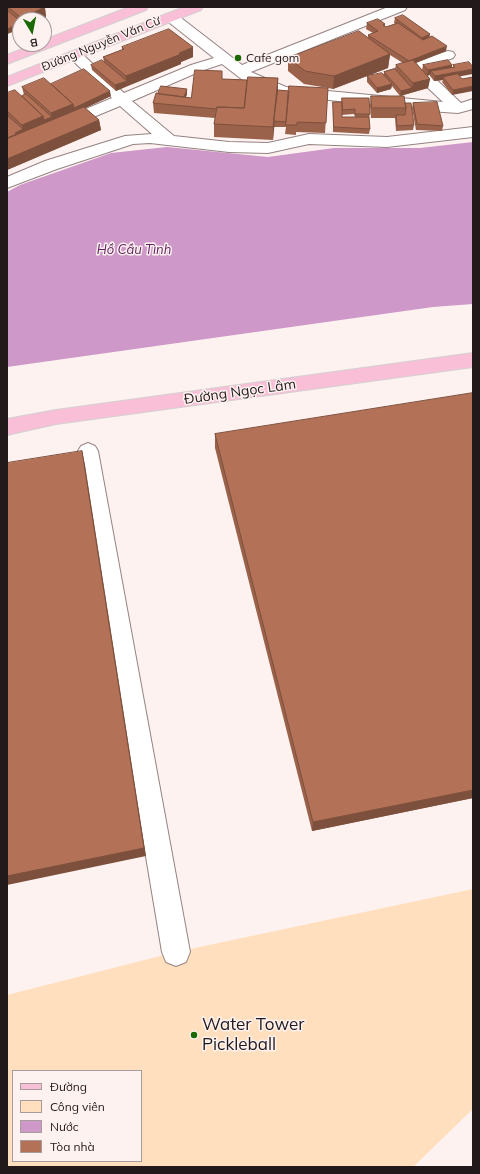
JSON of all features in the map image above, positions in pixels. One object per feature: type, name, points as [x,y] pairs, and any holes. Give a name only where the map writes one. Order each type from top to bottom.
[{"type":"main road","name":"Đường Nguyễn Văn Cừ","points":[[7,60],[141,7]]},
{"type":"main road","name":"Đường Nguyễn Văn Cừ","points":[[7,82],[196,7]]},
{"type":"main road","name":"Đường Ngọc Lâm","points":[[7,427],[56,417],[473,360]]},
{"type":"street","points":[[245,74],[400,7]]},
{"type":"street","points":[[171,17],[245,74],[284,91],[458,108],[473,104]]},
{"type":"street","points":[[245,74],[356,36]]},
{"type":"street","points":[[75,55],[121,99],[169,140]]},
{"type":"street","points":[[386,76],[415,68],[448,55]]},
{"type":"street","points":[[7,148],[196,68],[224,59]]},
{"type":"street","points":[[415,68],[458,108]]},
{"type":"street","points":[[7,184],[58,162],[131,139],[150,138],[229,147],[268,148],[309,139],[387,142],[473,132]]},
{"type":"street","points":[[88,451],[176,952]]},
{"type":"green space","points":[[473,889],[473,1109],[413,1167],[7,1167],[7,995],[176,952]]},
{"type":"water","name":"Hồ Cầu Tình","points":[[473,142],[473,304],[433,307],[7,367],[7,192],[20,185],[111,153],[167,147],[268,157],[334,148],[420,148]]},
{"type":"building","points":[[8,7],[45,7],[35,12],[14,12]]},
{"type":"building","points":[[7,10],[12,14],[12,27],[7,29]]},
{"type":"building","points":[[403,15],[430,34],[422,38],[395,18]]},
{"type":"building","points":[[378,19],[385,24],[383,25],[386,27],[398,23],[423,40],[432,36],[447,46],[409,61],[368,35],[378,31],[367,23]]},
{"type":"building","points":[[169,29],[193,47],[179,53],[181,54],[126,76],[103,57],[124,49],[122,47]]},
{"type":"building","points":[[359,31],[390,54],[334,76],[305,71],[288,58]]},
{"type":"building","points":[[102,60],[127,81],[115,85],[91,65]]},
{"type":"building","points":[[413,60],[430,79],[413,83],[396,65]]},
{"type":"building","points":[[448,60],[452,65],[428,70],[423,65]]},
{"type":"building","points":[[469,62],[473,69],[435,76],[431,71],[455,67],[453,65]]},
{"type":"building","points":[[84,69],[110,91],[74,108],[73,104],[51,84]]},
{"type":"building","points":[[395,69],[412,88],[401,91],[384,72]]},
{"type":"building","points":[[195,70],[222,71],[222,79],[247,80],[244,108],[217,107],[216,109],[153,103],[156,93],[191,98]]},
{"type":"building","points":[[382,73],[392,84],[377,88],[367,76]]},
{"type":"building","points":[[458,74],[462,79],[473,77],[473,86],[453,90],[443,77]]},
{"type":"building","points":[[248,77],[278,78],[273,127],[214,124],[217,107],[244,108]]},
{"type":"building","points":[[44,78],[73,104],[51,113],[22,87]]},
{"type":"building","points":[[161,86],[187,89],[184,97],[158,94]]},
{"type":"building","points":[[289,86],[328,88],[326,123],[297,122],[297,125],[286,125]]},
{"type":"building","points":[[15,90],[43,116],[22,125],[7,111],[7,93]]},
{"type":"building","points":[[278,90],[289,91],[286,122],[274,121]]},
{"type":"building","points":[[26,94],[52,117],[44,120],[43,116],[22,96]]},
{"type":"building","points":[[371,96],[404,96],[406,108],[372,108]]},
{"type":"building","points":[[342,98],[369,98],[370,114],[355,114],[355,109],[343,110]]},
{"type":"building","points":[[333,102],[342,102],[342,117],[369,117],[370,129],[334,127]]},
{"type":"building","points":[[437,102],[443,126],[417,124],[413,103]]},
{"type":"building","points":[[405,103],[411,103],[414,125],[397,126],[396,115],[405,115]]},
{"type":"building","points":[[84,107],[99,120],[7,159],[7,139]]},
{"type":"building","points":[[7,115],[23,129],[15,133],[17,134],[7,138]]},
{"type":"building","points":[[473,393],[473,790],[313,822],[215,434]]},
{"type":"building","points":[[82,451],[144,848],[7,876],[7,463]]},
{"type":"place","name":"Cafe gom","points":[[238,58]]},
{"type":"place","name":"Water Tower Pickleball","points":[[194,1035]]}]
